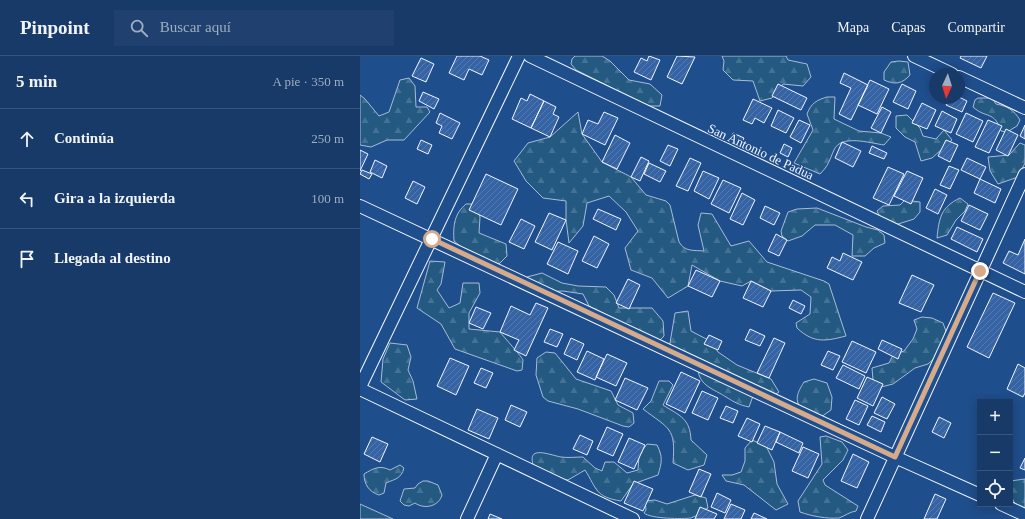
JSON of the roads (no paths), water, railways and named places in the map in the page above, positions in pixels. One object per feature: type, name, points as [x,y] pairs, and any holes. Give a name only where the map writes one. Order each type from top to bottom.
[{"type":"street","points":[[519,56],[360,388],[633,519]]},
{"type":"street","name":"San Antonio de Padua","points":[[530,56],[1025,292]]},
{"type":"street","points":[[914,56],[939,68]]},
{"type":"street","points":[[965,80],[1025,108]]},
{"type":"street","points":[[867,519],[1025,174]]},
{"type":"street","points":[[360,206],[895,457],[977,494]]},
{"type":"street","points":[[467,519],[497,454]]},
{"type":"street","points":[[1008,507],[1025,515]]}]
